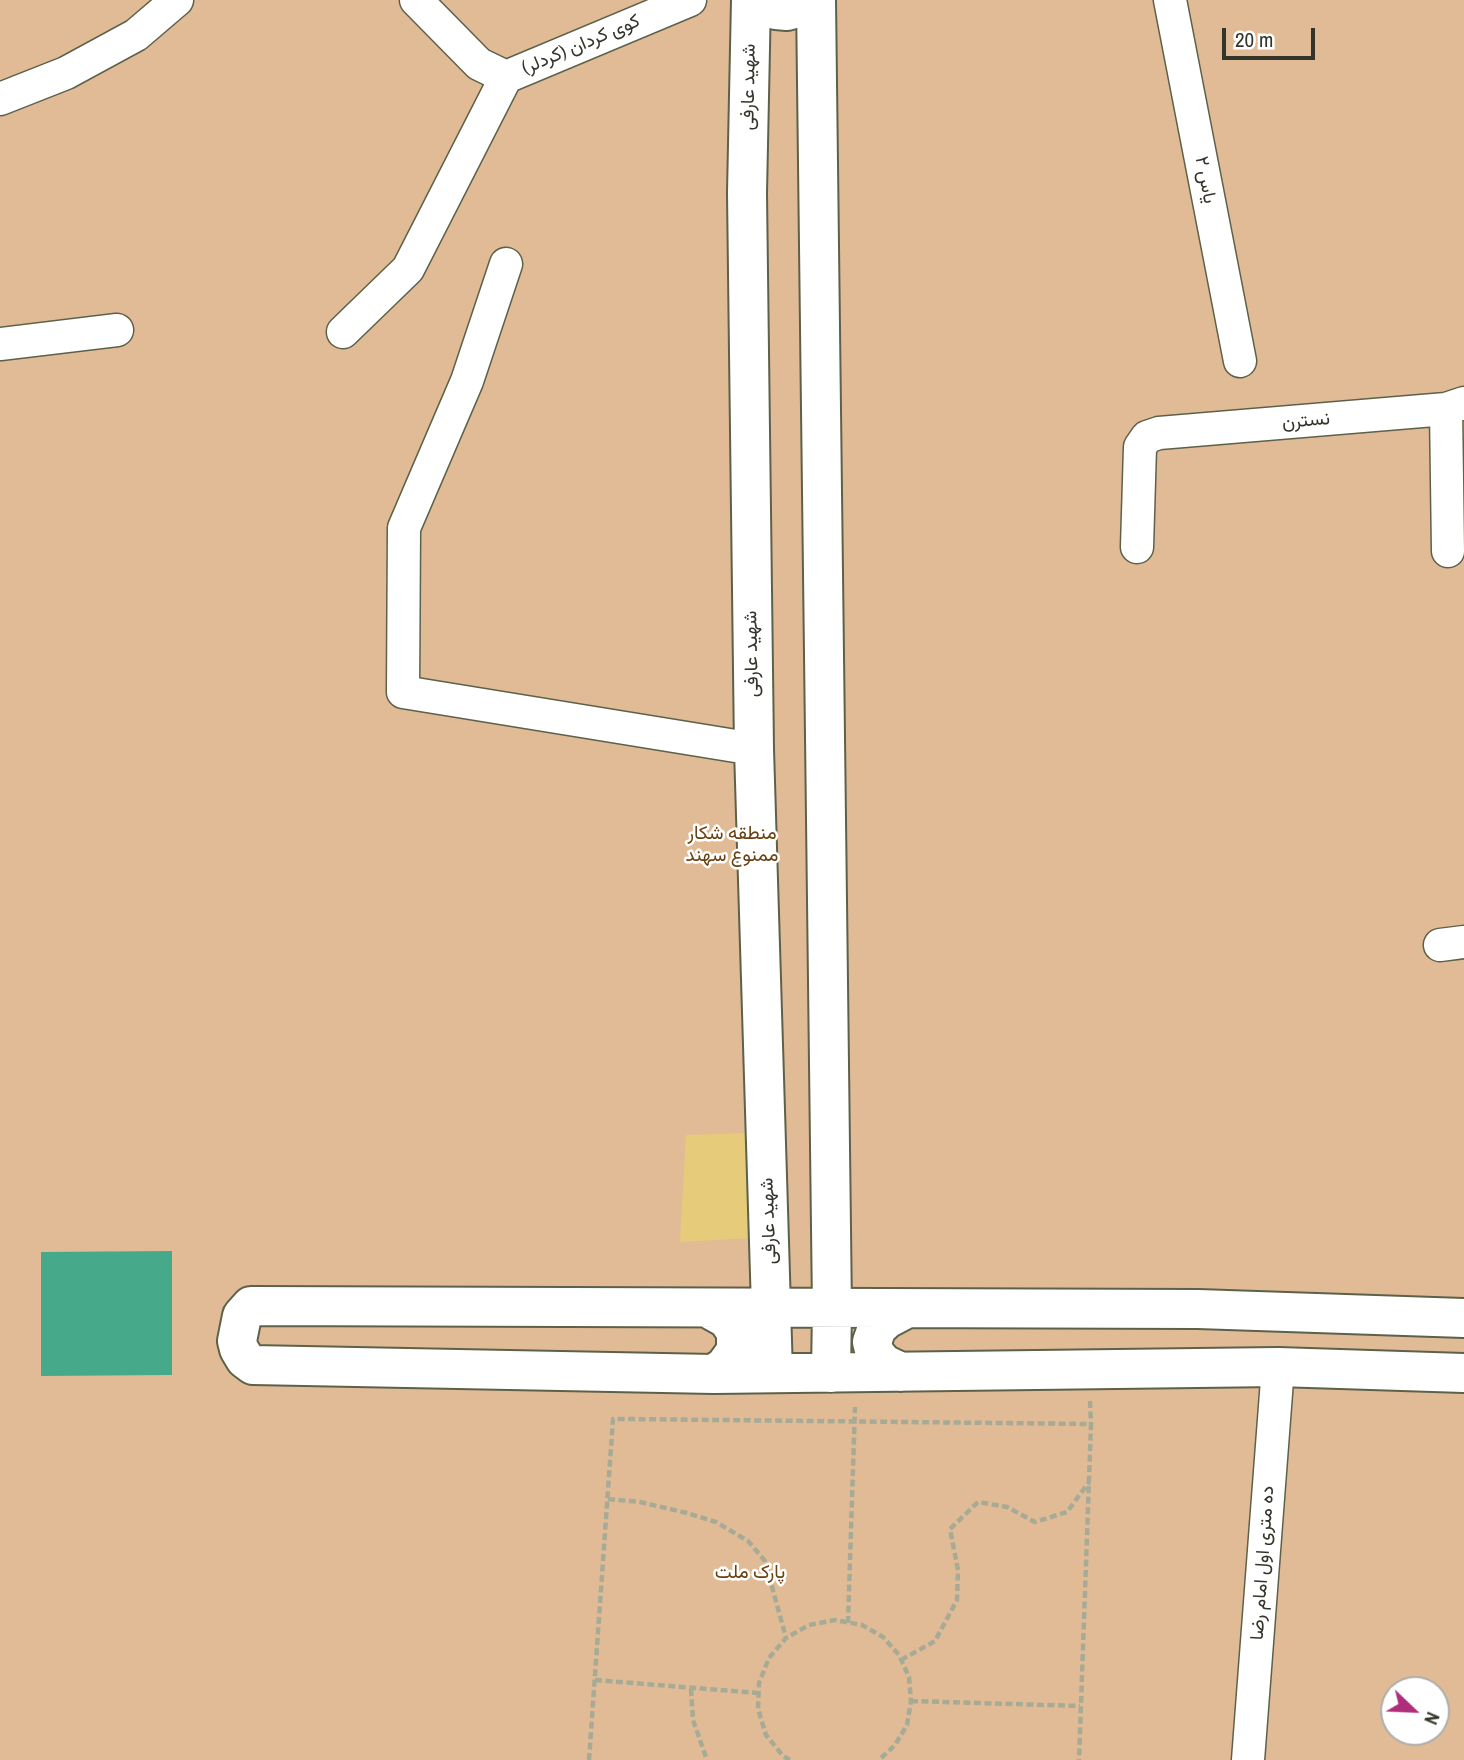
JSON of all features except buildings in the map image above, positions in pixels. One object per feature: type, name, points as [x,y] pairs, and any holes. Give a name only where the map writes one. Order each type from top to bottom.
[{"type":"street","points":[[0,99],[66,73],[136,34],[177,0]]},
{"type":"street","name":"کوی کردان (کردلر)","points":[[416,0],[479,64],[506,77],[690,0]]},
{"type":"street","name":"شهید عارفی","points":[[751,0],[747,193],[754,749],[773,1373]]},
{"type":"street","points":[[759,0],[776,10],[797,8],[809,0]]},
{"type":"street","points":[[816,0],[831,1373]]},
{"type":"street","name":"یاس ۲","points":[[1170,0],[1240,361]]},
{"type":"street","points":[[343,332],[408,270],[506,77]]},
{"type":"street","points":[[506,264],[467,382],[404,528],[403,692],[754,749]]},
{"type":"street","points":[[0,344],[117,330]]},
{"type":"street","points":[[1448,551],[1455,406]]},
{"type":"street","name":"نسترن","points":[[1137,547],[1140,447],[1147,437],[1159,433],[1455,406]]},
{"type":"street","points":[[1464,1318],[1198,1309],[251,1306],[242,1316],[237,1341],[245,1359],[253,1364],[714,1374],[1278,1367],[1464,1373]]},
{"type":"street","points":[[709,1309],[727,1320],[736,1332],[736,1351],[725,1366],[714,1374]]},
{"type":"street","points":[[901,1372],[884,1364],[874,1354],[872,1342],[877,1328],[906,1309]]},
{"type":"street","name":"ده متری اول امام رضا","points":[[1248,1760],[1278,1367]]},
{"type":"path","points":[[589,1760],[613,1419],[1091,1424],[1079,1760]]},
{"type":"path","points":[[848,1623],[854,1421]]},
{"type":"path","points":[[901,1660],[935,1641],[957,1600],[958,1570],[950,1529],[978,1502],[1007,1507],[1035,1522],[1067,1512],[1089,1482]]},
{"type":"path","points":[[608,1499],[640,1502],[716,1522],[748,1541],[765,1561],[786,1638]]},
{"type":"path","points":[[790,1760],[783,1756],[766,1735],[758,1709],[759,1683],[769,1658],[786,1638],[809,1625],[835,1620],[862,1625],[883,1637],[901,1660],[909,1677],[911,1701],[907,1725],[895,1745],[879,1760]]},
{"type":"path","points":[[595,1680],[758,1693]]},
{"type":"path","points":[[691,1689],[692,1720],[707,1760]]},
{"type":"path","points":[[911,1701],[1080,1706]]},
{"type":"green space","name":"منطقه شکار ممنوع سهند","points":[[0,0],[1464,0],[1464,1760],[0,1760]]},
{"type":"shaded area","points":[[172,1251],[172,1375],[41,1376],[41,1252]]},
{"type":"park label","name":"پارک ملت","points":[[750,1573]]}]
